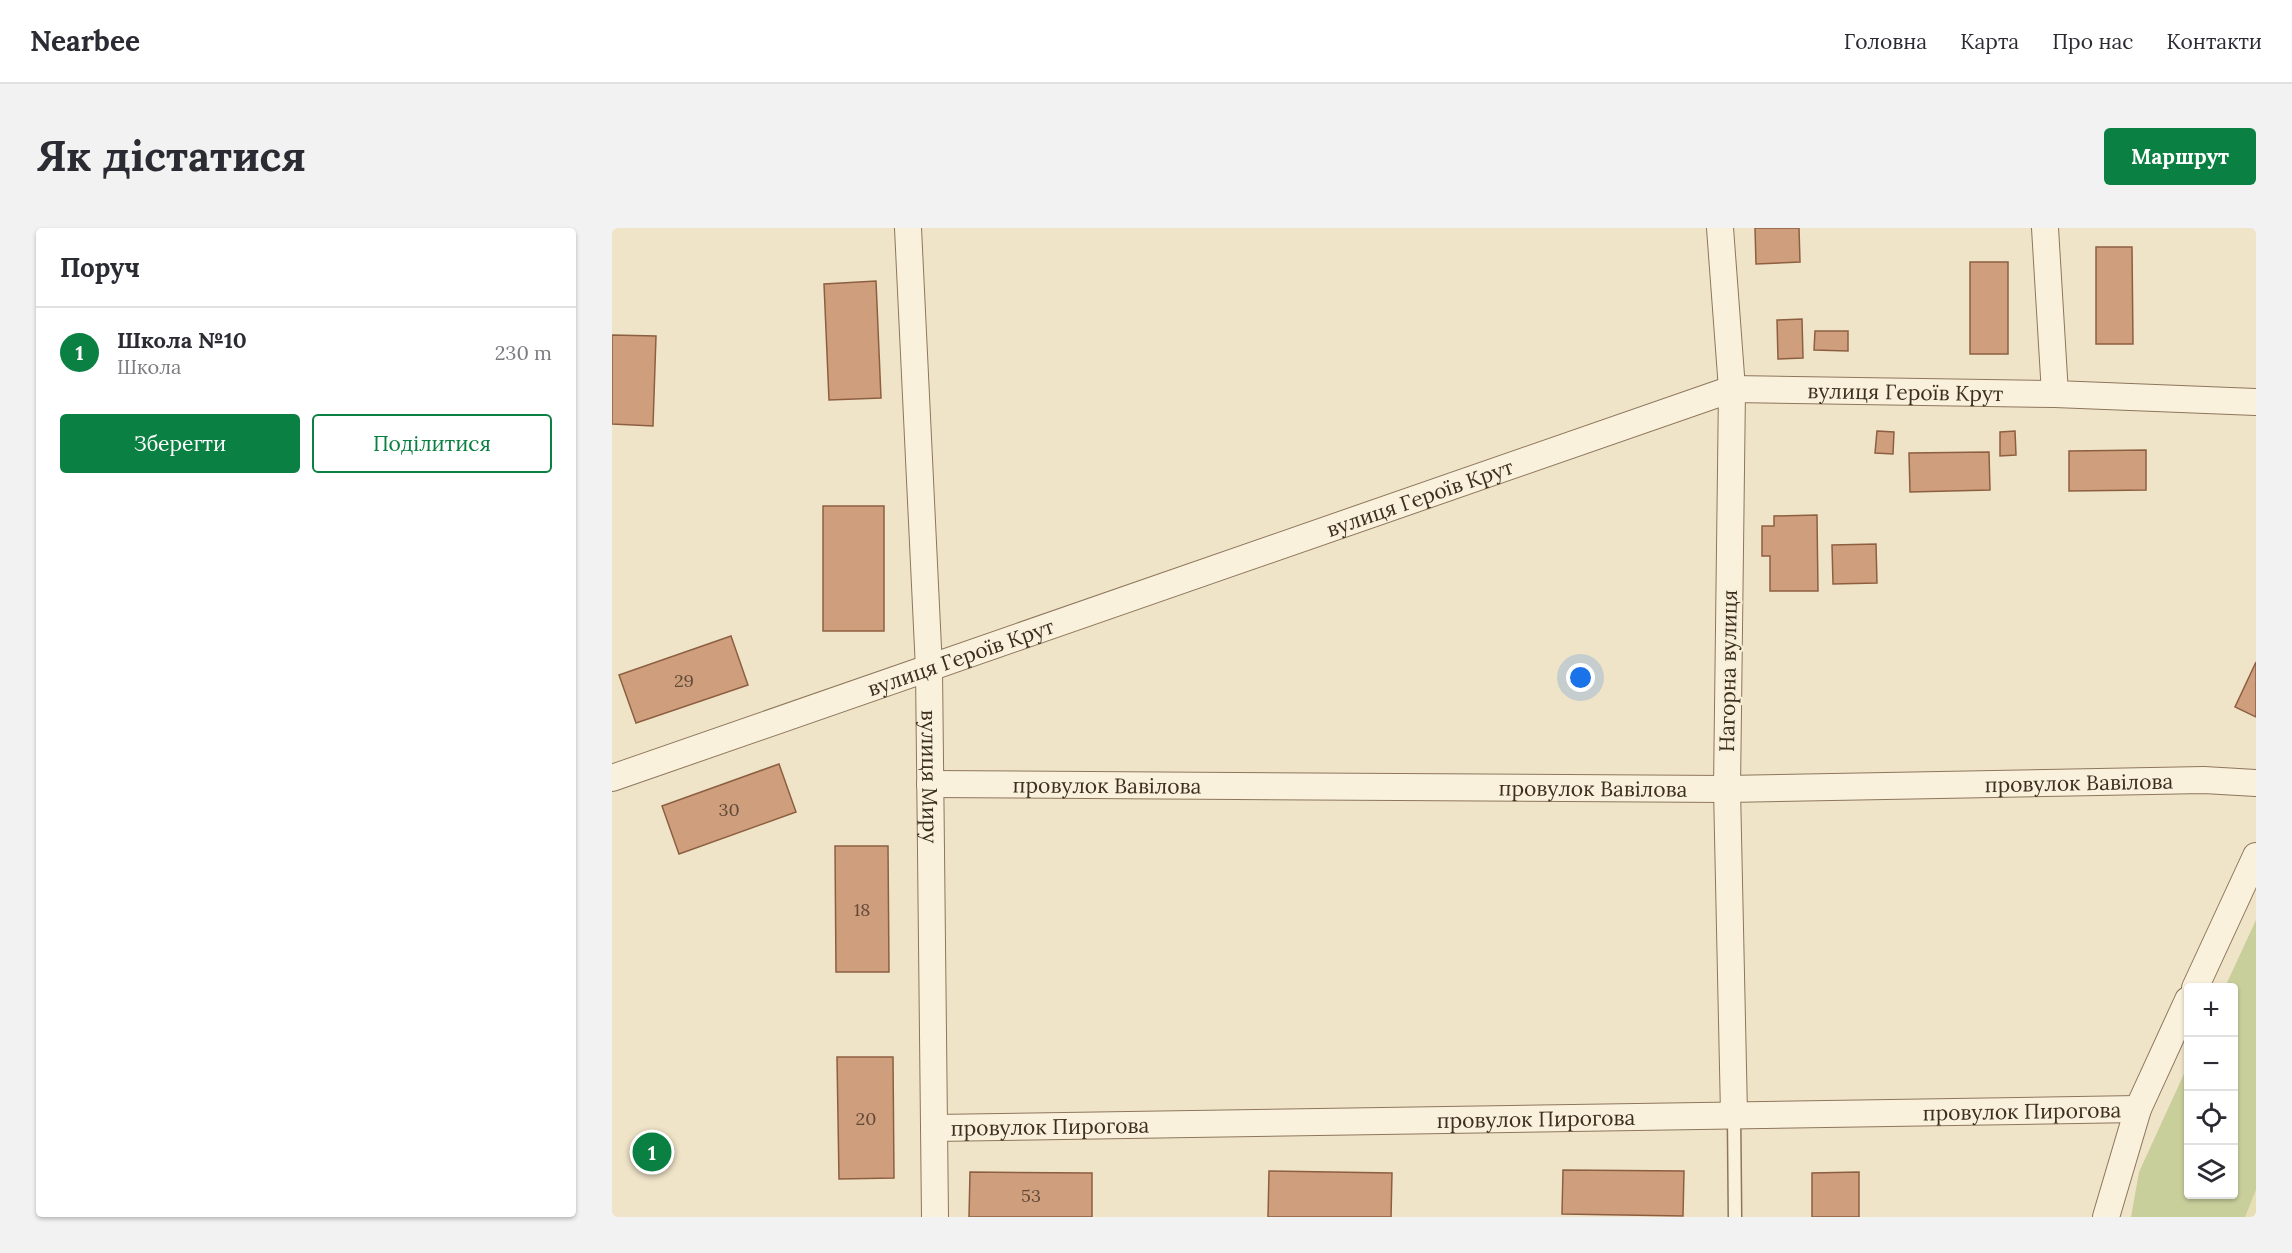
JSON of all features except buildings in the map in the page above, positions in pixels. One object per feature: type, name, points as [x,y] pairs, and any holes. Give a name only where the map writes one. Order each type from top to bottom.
[{"type":"street","name":"вулиця Миру","points":[[908,228],[928,669],[935,1217]]},
{"type":"street","name":"Нагорна вулиця","points":[[1720,228],[1732,389],[1726,789],[1734,1114]]},
{"type":"street","points":[[2045,228],[2055,394]]},
{"type":"street","name":"вулиця Героїв Крут","points":[[612,778],[1732,389],[2055,394],[2256,402]]},
{"type":"street","name":"провулок Вавілова","points":[[930,784],[1726,789],[2204,780],[2256,783]]},
{"type":"street","points":[[2196,983],[2256,856]]},
{"type":"street","points":[[2106,1217],[2138,1108],[2184,1009]]},
{"type":"street","name":"провулок Пирогова","points":[[934,1128],[2138,1108]]},
{"type":"lane","points":[[1734,1114],[1735,1217]]},
{"type":"shaded area","points":[[2256,1190],[2256,1217],[2245,1217]]},
{"type":"green space","points":[[2256,920],[2256,1190],[2245,1217],[2131,1217],[2139,1172],[2184,1074],[2184,1199],[2238,1199],[2238,983],[2227,983]]},
{"type":"place","name":"Школа №10","points":[[652,1152]]}]
